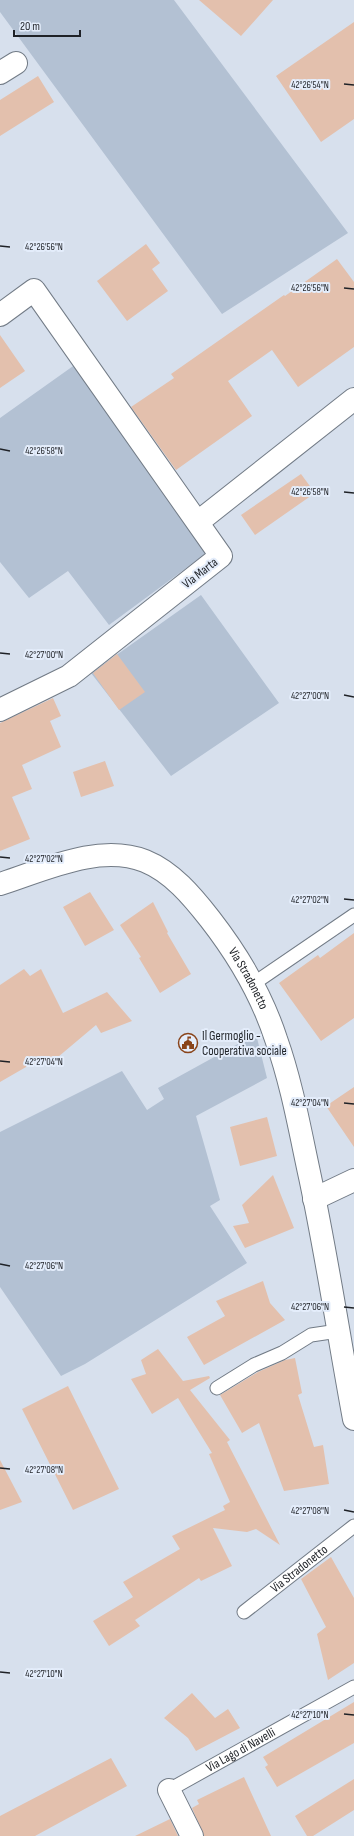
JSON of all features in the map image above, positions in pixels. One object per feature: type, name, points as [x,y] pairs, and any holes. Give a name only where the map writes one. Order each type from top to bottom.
[{"type":"street","points":[[0,315],[34,290],[198,522],[354,399]]},
{"type":"street","name":"Via Marta","points":[[0,710],[69,676],[221,556],[198,522]]},
{"type":"street","name":"Via Stradonetto","points":[[0,884],[37,870],[104,854],[125,856],[145,861],[164,872],[182,886],[220,932],[253,984],[276,1038],[292,1091],[314,1199],[346,1329],[354,1418]]},
{"type":"street","name":"Via Stradonetto","points":[[0,867],[37,870]]},
{"type":"street","points":[[314,1199],[354,1180]]},
{"type":"street","points":[[169,1790],[192,1836]]},
{"type":"lane","points":[[253,984],[354,915]]},
{"type":"lane","points":[[217,1388],[254,1365],[282,1353],[311,1335],[346,1329]]},
{"type":"lane","name":"Via Stradonetto","points":[[244,1612],[354,1526]]},
{"type":"lane","name":"Via Lago di Navelli","points":[[169,1790],[354,1687]]},
{"type":"shaded area","points":[[0,0],[174,0],[348,233],[222,314],[0,12]]},
{"type":"shaded area","points":[[76,364],[208,552],[109,625],[68,571],[29,598],[0,562],[0,418]]},
{"type":"shaded area","points":[[201,595],[279,703],[171,776],[91,673]]},
{"type":"shaded area","points":[[256,1034],[267,1078],[196,1116],[220,1200],[210,1206],[247,1263],[85,1364],[61,1376],[0,1287],[0,1132],[122,1071],[147,1110],[164,1099],[158,1088]]},
{"type":"building","points":[[199,0],[273,0],[241,36]]},
{"type":"building","points":[[354,22],[354,119],[321,142],[276,76]]},
{"type":"building","points":[[38,76],[54,102],[0,136],[0,100]]},
{"type":"building","points":[[146,244],[160,263],[152,269],[168,291],[127,321],[97,281]]},
{"type":"building","points":[[337,259],[354,282],[354,347],[298,387],[272,350],[228,381],[252,416],[176,470],[131,407],[174,378],[171,374]]},
{"type":"building","points":[[0,335],[25,371],[0,388]]},
{"type":"building","points":[[301,474],[315,493],[255,535],[241,515]]},
{"type":"building","points":[[117,654],[145,692],[119,710],[93,673]]},
{"type":"building","points":[[53,698],[61,716],[50,721],[61,747],[22,765],[32,789],[12,797],[30,839],[0,851],[0,723]]},
{"type":"building","points":[[105,761],[114,786],[81,797],[73,772]]},
{"type":"building","points":[[90,892],[114,930],[85,946],[63,907]]},
{"type":"building","points":[[153,902],[168,932],[167,933],[191,974],[160,993],[139,958],[141,957],[120,925]]},
{"type":"building","points":[[354,933],[354,1018],[321,1041],[279,983],[318,955],[320,958]]},
{"type":"building","points":[[24,969],[30,976],[41,969],[63,1013],[107,992],[132,1021],[101,1033],[96,1025],[58,1057],[36,1066],[33,1063],[0,1082],[0,985]]},
{"type":"building","points":[[354,1087],[354,1147],[326,1106]]},
{"type":"building","points":[[267,1117],[277,1156],[240,1166],[230,1127]]},
{"type":"building","points":[[273,1175],[294,1228],[245,1248],[233,1226],[249,1223],[242,1205]]},
{"type":"building","points":[[263,1281],[270,1303],[285,1320],[204,1365],[187,1337],[225,1316],[216,1301]]},
{"type":"building","points":[[158,1349],[183,1381],[209,1376],[210,1378],[190,1390],[230,1440],[227,1442],[280,1545],[256,1529],[247,1532],[213,1528],[232,1566],[201,1581],[199,1578],[135,1620],[140,1626],[109,1646],[93,1621],[133,1597],[123,1582],[180,1549],[172,1536],[225,1510],[223,1506],[230,1502],[209,1454],[212,1453],[178,1398],[152,1414],[131,1379],[146,1374],[141,1360]]},
{"type":"building","points":[[295,1358],[302,1393],[298,1395],[314,1447],[323,1445],[329,1484],[284,1491],[259,1423],[242,1433],[220,1395],[258,1372],[285,1360]]},
{"type":"building","points":[[68,1386],[119,1489],[73,1510],[22,1409]]},
{"type":"building","points":[[0,1460],[22,1502],[0,1510]]},
{"type":"building","points":[[331,1557],[354,1598],[354,1663],[328,1680],[317,1634],[326,1627],[301,1579]]},
{"type":"building","points":[[192,1693],[215,1718],[228,1709],[240,1728],[196,1751],[188,1738],[164,1718]]},
{"type":"building","points":[[354,1702],[354,1743],[277,1787],[265,1767],[268,1765],[263,1757]]},
{"type":"building","points":[[111,1758],[127,1786],[35,1836],[0,1836],[0,1816]]},
{"type":"building","points":[[244,1777],[271,1836],[204,1836],[192,1808],[199,1804],[197,1800]]},
{"type":"building","points":[[354,1779],[354,1810],[313,1836],[307,1836],[295,1816]]},
{"type":"building","points":[[170,1819],[178,1836],[135,1836]]},
{"type":"place","name":"Il Germoglio - Cooperativa sociale","points":[[188,1043]]}]
